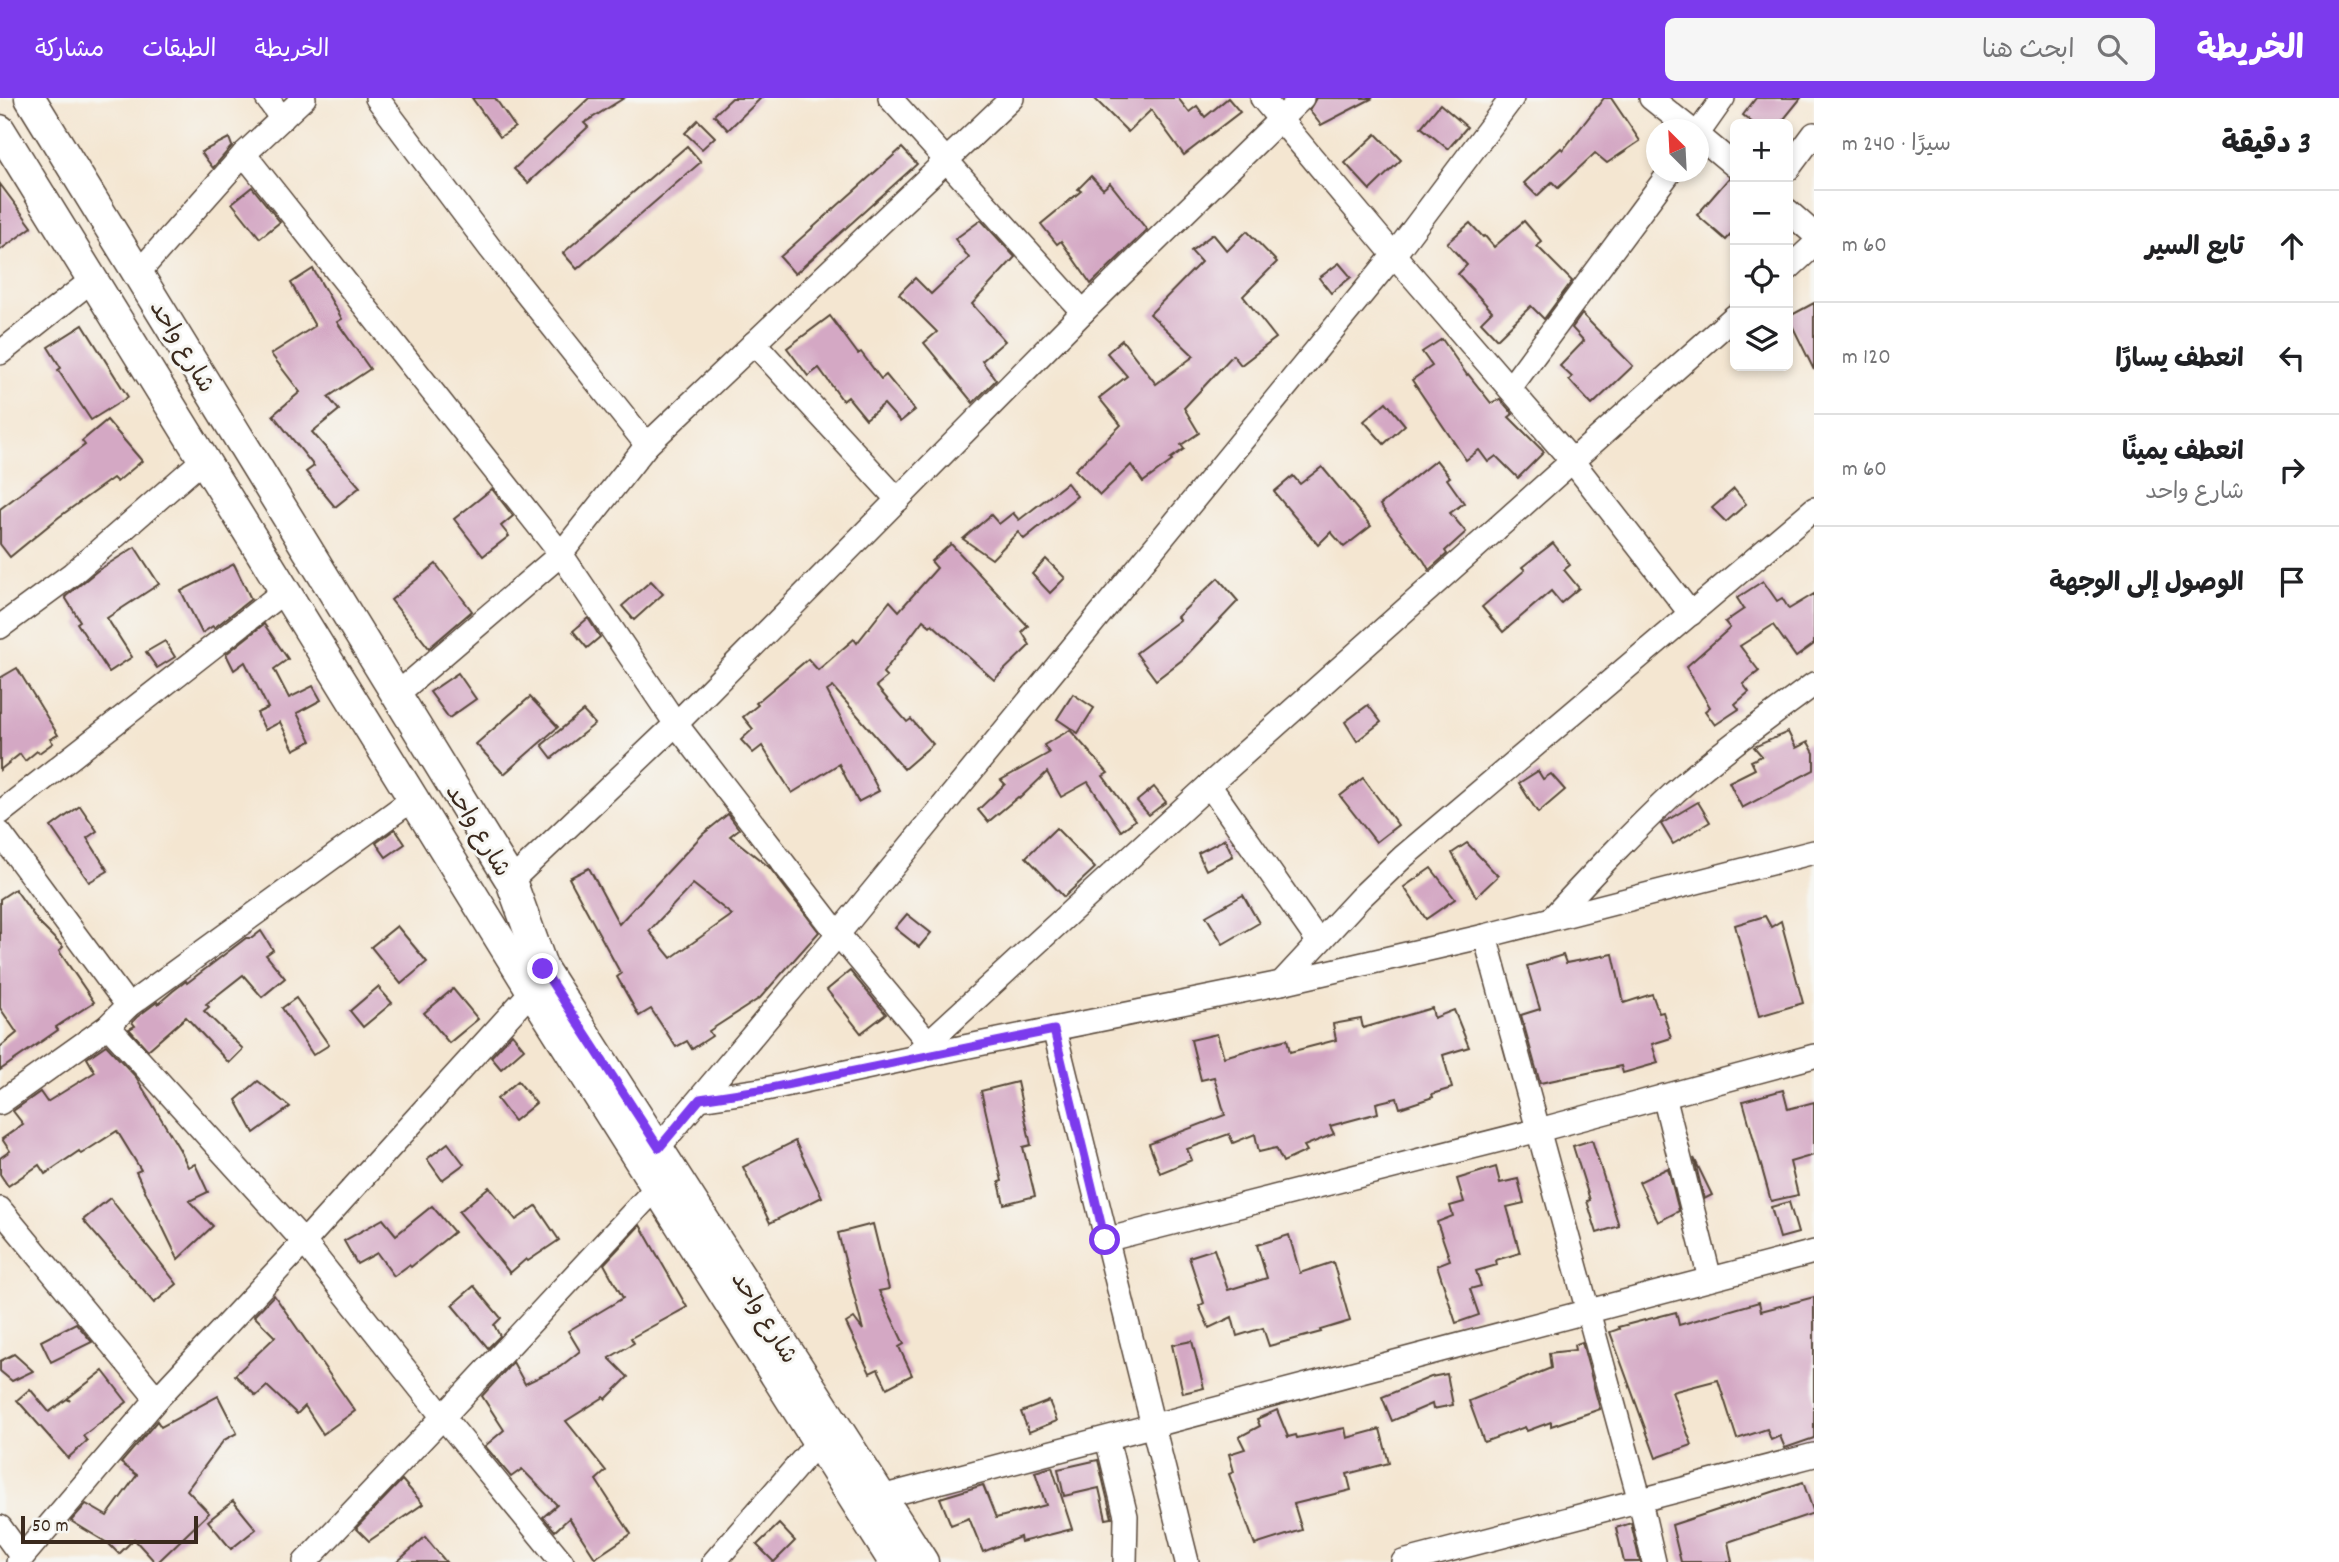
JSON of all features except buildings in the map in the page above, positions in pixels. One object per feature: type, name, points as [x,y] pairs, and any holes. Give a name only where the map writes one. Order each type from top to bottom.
[{"type":"street","name":"شارع واحد","points":[[30,98],[511,881],[543,969],[923,1562]]},
{"type":"street","points":[[267,98],[282,119]]},
{"type":"street","points":[[138,273],[244,155],[304,98]]},
{"type":"street","points":[[377,98],[490,248],[647,445]]},
{"type":"street","points":[[890,98],[1083,312]]},
{"type":"street","points":[[397,695],[561,554],[647,445],[1013,98]]},
{"type":"street","points":[[1262,98],[1573,462],[1691,614]]},
{"type":"street","points":[[511,881],[676,724],[1083,312],[1302,98]]},
{"type":"street","points":[[307,1561],[656,1188],[659,1148],[838,934],[1394,255],[1512,98]]},
{"type":"street","points":[[1651,98],[1677,119]]},
{"type":"street","points":[[1709,119],[1723,98]]},
{"type":"street","points":[[1793,162],[1814,134]]},
{"type":"street","name":"شارع واحد","points":[[2,136],[531,991],[818,1442],[883,1557]]},
{"type":"street","points":[[1709,143],[1730,162]]},
{"type":"street","points":[[244,155],[561,554],[676,724],[838,934],[920,1050]]},
{"type":"street","points":[[1510,388],[1663,182]]},
{"type":"street","points":[[1793,215],[1814,234]]},
{"type":"street","points":[[1793,265],[1814,246]]},
{"type":"street","points":[[0,353],[92,280]]},
{"type":"street","points":[[920,1050],[1209,785],[1730,321]]},
{"type":"street","points":[[754,343],[898,500]]},
{"type":"street","points":[[0,627],[72,574],[203,460]]},
{"type":"street","points":[[1281,984],[1318,941],[1404,857],[1814,509]]},
{"type":"street","points":[[0,813],[283,592]]},
{"type":"street","points":[[1552,918],[1675,792],[1715,758],[1814,684]]},
{"type":"street","points":[[1209,785],[1318,941]]},
{"type":"street","points":[[0,1103],[108,1026],[128,1006],[413,799]]},
{"type":"street","points":[[0,833],[128,1006]]},
{"type":"street","points":[[700,1099],[766,1089],[920,1050],[1054,1030],[1281,984],[1485,936],[1814,852]]},
{"type":"street","points":[[1485,936],[1640,1502],[1654,1562]]},
{"type":"street","points":[[0,1527],[20,1560],[157,1399],[304,1242],[531,991]]},
{"type":"street","points":[[108,1026],[304,1242],[443,1418],[562,1562]]},
{"type":"street","points":[[1054,1030],[1187,1562]]},
{"type":"street","points":[[1105,1240],[1539,1130],[1814,1056]]},
{"type":"street","points":[[1664,1096],[1710,1279]]},
{"type":"street","points":[[0,1209],[157,1399]]},
{"type":"street","points":[[881,1497],[1814,1252]]},
{"type":"street","points":[[1107,1439],[1126,1516],[1125,1562]]},
{"type":"street","points":[[714,1562],[818,1442]]},
{"type":"street","points":[[1403,1562],[1813,1461]]},
{"type":"route","points":[[543,969],[659,1148],[700,1099],[766,1089],[1054,1030],[1105,1240]]}]
